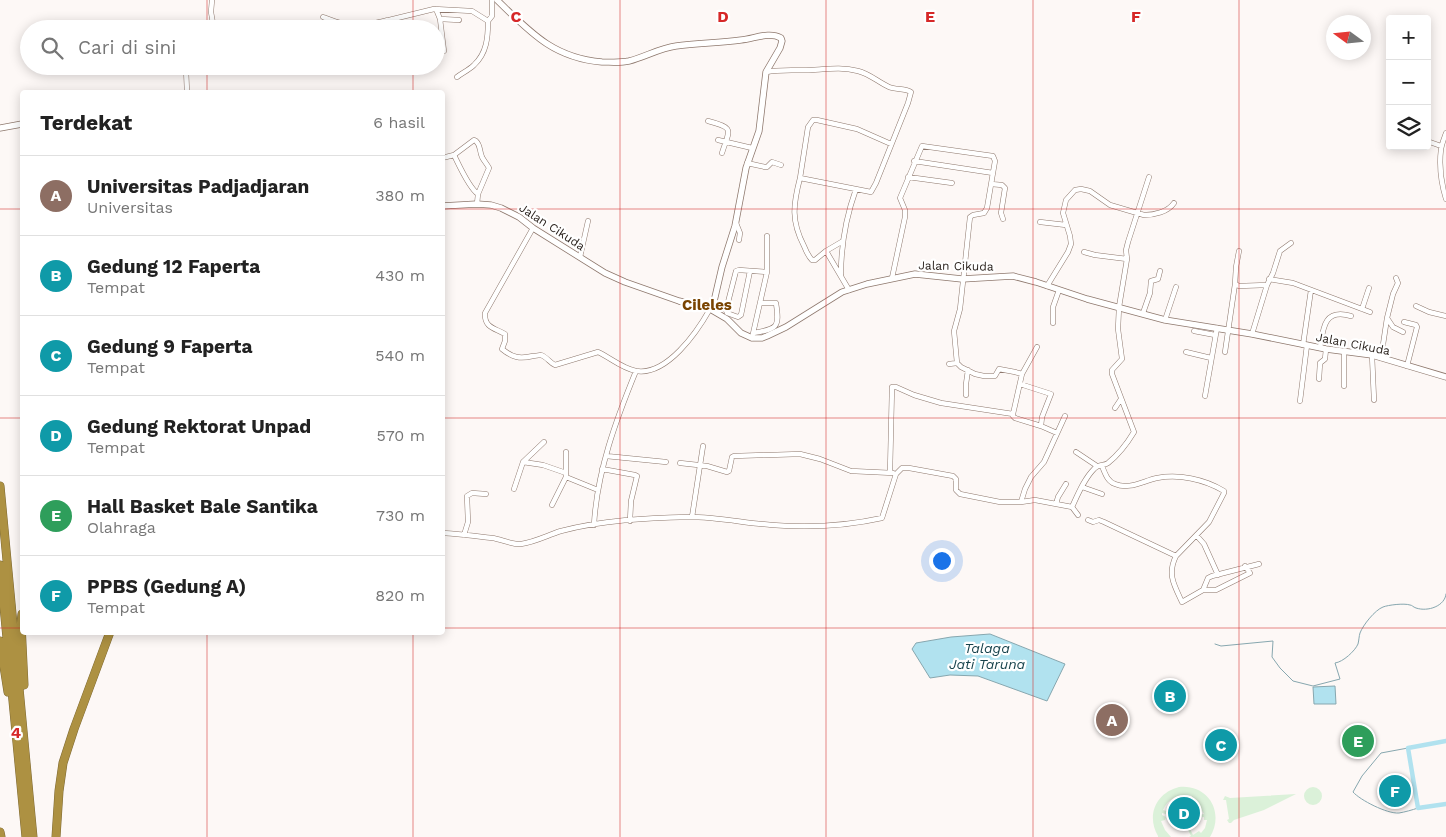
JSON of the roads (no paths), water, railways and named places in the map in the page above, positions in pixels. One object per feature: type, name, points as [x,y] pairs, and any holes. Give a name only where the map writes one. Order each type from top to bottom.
[{"type":"highway","points":[[0,486],[23,775],[26,837]]},
{"type":"highway","points":[[0,565],[23,775]]},
{"type":"highway","points":[[21,635],[23,775]]},
{"type":"highway","points":[[56,837],[63,763],[109,635]]},
{"type":"highway","points":[[0,641],[33,837]]},
{"type":"highway","points":[[0,832],[1,837]]},
{"type":"street","points":[[212,0],[212,20]]},
{"type":"street","points":[[457,77],[476,63],[485,48],[488,38],[488,21],[492,16],[492,0]]},
{"type":"street","points":[[497,0],[528,31],[547,45],[565,54],[593,61],[622,62],[676,46],[747,40],[770,35],[782,38],[780,48],[766,72],[759,128],[747,164],[735,222],[711,309],[684,345],[667,362],[655,369],[636,371],[612,362],[598,352],[555,365],[542,356],[519,359],[502,349],[505,334],[490,327],[485,320],[485,313],[533,228]]},
{"type":"street","points":[[381,20],[389,20],[436,9],[472,11],[488,21]]},
{"type":"street","points":[[436,9],[440,19],[458,20]]},
{"type":"street","points":[[323,17],[331,20]]},
{"type":"street","points":[[766,72],[782,69],[845,69],[868,75],[890,87],[909,90],[910,96],[873,190],[869,192],[856,190],[800,178]]},
{"type":"street","points":[[186,75],[187,90]]},
{"type":"street","points":[[843,241],[815,260],[812,260],[798,234],[794,199],[800,178],[808,127],[813,120],[817,120],[857,128],[892,144]]},
{"type":"street","points":[[708,121],[726,126],[729,134],[722,153]]},
{"type":"street","points":[[0,128],[20,124]]},
{"type":"street","points":[[1446,134],[1441,146],[1441,184],[1446,199]]},
{"type":"street","points":[[445,157],[454,155],[474,140],[480,146],[481,155],[489,165],[489,168],[478,194],[477,204]]},
{"type":"street","points":[[718,140],[752,148]]},
{"type":"street","points":[[1431,142],[1441,146]]},
{"type":"street","points":[[892,278],[905,217],[905,210],[900,198],[920,149],[924,146],[992,155],[995,161],[985,211],[970,217],[960,309],[954,334],[957,363],[968,370],[990,377],[995,376],[999,369],[1022,374]]},
{"type":"street","points":[[454,155],[471,188],[478,194]]},
{"type":"street","points":[[914,161],[993,173]]},
{"type":"street","points":[[747,164],[767,167],[772,162],[782,165]]},
{"type":"street","points":[[908,177],[952,183]]},
{"type":"street","points":[[1072,507],[1094,469],[1111,461],[1134,432],[1112,370],[1122,359],[1118,329],[1119,307],[1127,259],[1126,250],[1149,177]]},
{"type":"street","points":[[991,184],[1002,185],[1005,188],[1000,213],[1003,219]]},
{"type":"street","points":[[1047,286],[1071,244],[1063,213],[1066,200],[1075,190],[1081,189],[1095,194],[1110,205],[1147,216],[1169,209],[1174,203]]},
{"type":"street","points":[[841,275],[841,253],[848,211],[856,190]]},
{"type":"street","name":"Jalan Cikuda","points":[[445,206],[477,204],[501,208],[519,217],[533,228],[605,273],[679,301],[711,309],[727,319],[741,333],[764,337],[786,327],[840,293],[867,284],[915,274],[962,278],[1013,276],[1086,299],[1165,320],[1372,355],[1446,377]]},
{"type":"street","points":[[580,257],[588,222]]},
{"type":"street","points":[[735,222],[740,233],[740,240]]},
{"type":"street","points":[[1040,222],[1066,225]]},
{"type":"street","points":[[760,303],[776,303],[777,324],[773,329],[753,335],[760,303],[767,272],[767,236]]},
{"type":"street","points":[[1252,334],[1280,251],[1291,243]]},
{"type":"street","points":[[826,251],[849,290]]},
{"type":"street","points":[[1225,352],[1239,251]]},
{"type":"street","points":[[1084,252],[1127,259]]},
{"type":"street","points":[[750,271],[740,315],[738,317],[726,313],[734,274],[739,270],[767,272]]},
{"type":"street","points":[[1143,313],[1150,292],[1151,281],[1158,279],[1160,271]]},
{"type":"street","points":[[1381,358],[1387,318],[1398,283],[1396,278]]},
{"type":"street","points":[[1269,279],[1293,283],[1370,312]]},
{"type":"street","points":[[1235,284],[1239,286],[1267,285]]},
{"type":"street","points":[[1165,320],[1176,287]]},
{"type":"street","points":[[1362,309],[1369,288]]},
{"type":"street","points":[[1054,322],[1053,307],[1059,290]]},
{"type":"street","points":[[1300,400],[1311,290]]},
{"type":"street","points":[[1416,306],[1429,312],[1446,316]]},
{"type":"street","points":[[1320,379],[1320,363],[1325,359],[1322,330],[1324,325],[1334,315],[1342,313],[1351,316]]},
{"type":"street","points":[[1387,318],[1393,326],[1402,332]]},
{"type":"street","points":[[1404,322],[1417,327],[1408,366]]},
{"type":"street","points":[[1205,396],[1217,328]]},
{"type":"street","points":[[1194,331],[1215,335]]},
{"type":"street","points":[[1037,347],[1022,374],[1012,416],[1057,433]]},
{"type":"street","points":[[1344,351],[1344,386]]},
{"type":"street","points":[[1186,352],[1211,358]]},
{"type":"street","points":[[1372,355],[1374,400]]},
{"type":"street","points":[[949,364],[957,363]]},
{"type":"street","points":[[966,395],[968,370]]},
{"type":"street","points":[[594,525],[602,470],[621,408],[636,371]]},
{"type":"street","points":[[1020,384],[1051,394],[1042,417],[1042,426]]},
{"type":"street","points":[[890,472],[892,387],[941,403],[1013,414]]},
{"type":"street","points":[[1115,408],[1121,399]]},
{"type":"street","points":[[1021,502],[1031,477],[1044,462],[1065,416]]},
{"type":"street","points":[[514,489],[523,462],[544,442]]},
{"type":"street","points":[[692,517],[704,446]]},
{"type":"street","points":[[552,505],[566,475],[566,452]]},
{"type":"street","points":[[1076,452],[1100,466],[1113,484],[1132,485],[1158,478],[1183,477],[1198,480],[1223,490],[1224,493],[1209,522],[1176,556],[1171,571],[1173,585],[1182,602],[1203,590],[1216,590],[1250,572],[1246,566]]},
{"type":"street","points":[[680,463],[727,472],[734,456],[800,454],[820,459],[851,471],[890,472],[896,474]]},
{"type":"street","points":[[606,456],[666,462]]},
{"type":"street","points":[[523,462],[543,465],[598,490]]},
{"type":"street","points":[[445,533],[493,538],[518,544],[594,525],[692,517],[800,527],[866,522],[882,518],[896,474],[902,468],[956,478],[956,490],[960,494],[1000,502],[1035,500],[1072,507],[1078,515]]},
{"type":"street","points":[[602,470],[637,476],[631,501],[630,521]]},
{"type":"street","points":[[1056,504],[1066,484]]},
{"type":"street","points":[[1082,487],[1102,494]]},
{"type":"street","points":[[464,535],[468,522],[467,496],[472,493],[486,494]]},
{"type":"street","points":[[1088,520],[1104,522],[1176,556]]},
{"type":"street","points":[[1197,536],[1204,544],[1218,575]]},
{"type":"street","points":[[1203,590],[1208,578],[1246,566],[1259,564]]},
{"type":"water","name":"Talaga Jati Taruna","points":[[990,634],[1065,664],[1047,701],[978,676],[950,675],[930,678],[912,649],[916,643],[951,637]]},
{"type":"water","points":[[1335,686],[1336,704],[1314,704],[1313,687]]},
{"type":"waterway","points":[[1215,644],[1221,646],[1273,641],[1272,657],[1280,668],[1293,681],[1313,686],[1340,679],[1335,663],[1345,658],[1354,650],[1364,626],[1373,614],[1380,609],[1396,604],[1411,605],[1421,609],[1431,608],[1443,602],[1446,594]]},
{"type":"waterway","points":[[1446,741],[1408,748],[1418,808],[1446,804]]},
{"type":"waterway","points":[[1408,748],[1381,753],[1362,776],[1353,792],[1367,802],[1394,813],[1418,808]]},
{"type":"place","name":"Gedung 12 Faperta","points":[[1170,696]]},
{"type":"place","name":"Universitas Padjadjaran","points":[[1112,720]]},
{"type":"place","name":"Hall Basket Bale Santika","points":[[1358,741]]},
{"type":"place","name":"Gedung 9 Faperta","points":[[1221,745]]},
{"type":"place","name":"PPBS (Gedung A)","points":[[1395,791]]},
{"type":"place","name":"Gedung Rektorat Unpad","points":[[1184,813]]},
{"type":"district","name":"Cileles","points":[[707,305]]}]
